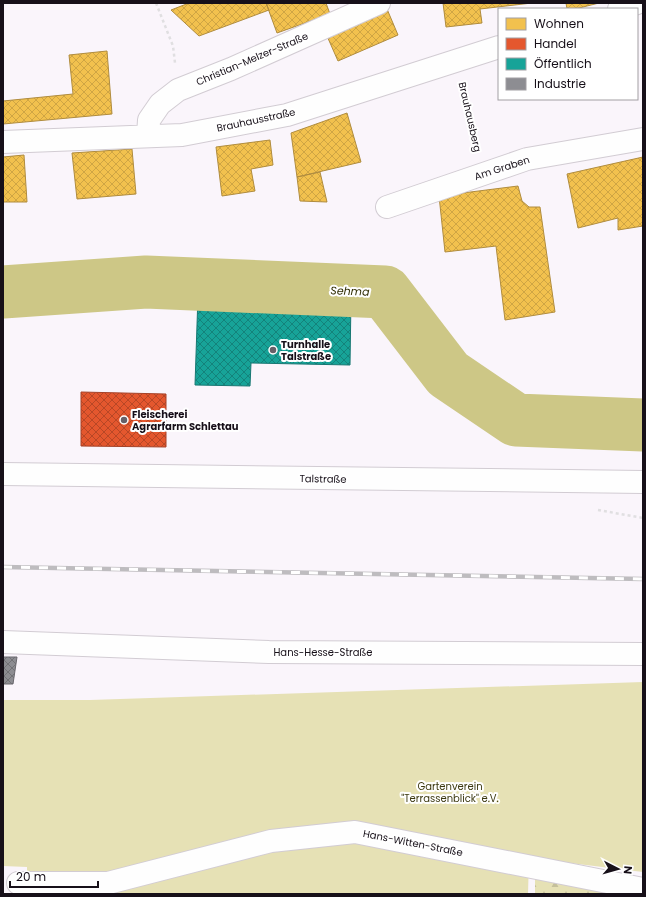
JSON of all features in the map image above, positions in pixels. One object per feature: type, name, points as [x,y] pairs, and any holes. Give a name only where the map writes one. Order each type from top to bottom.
[{"type":"street","name":"Christian-Melzer-Straße","points":[[148,135],[149,120],[160,104],[178,90],[231,69],[379,3]]},
{"type":"street","points":[[622,8],[637,3]]},
{"type":"street","name":"Brauhausstraße","points":[[3,142],[148,135],[182,135],[287,115],[498,47]]},
{"type":"street","name":"Am Graben","points":[[387,207],[527,159],[643,139]]},
{"type":"street","name":"Talstraße","points":[[3,474],[643,482]]},
{"type":"street","name":"Hans-Hesse-Straße","points":[[3,642],[269,652],[643,654]]},
{"type":"street","name":"Hans-Witten-Straße","points":[[18,883],[108,883],[271,841],[355,832],[643,889]]},
{"type":"path","points":[[156,3],[173,46],[178,90]]},
{"type":"path","name":"Brauhausberg","points":[[457,61],[483,174]]},
{"type":"path","points":[[595,509],[643,518]]},
{"type":"green space","name":"Gartenverein \"Terrassenblick\" e.V.","points":[[643,682],[643,872],[529,858],[528,894],[27,894],[27,867],[3,866],[3,700],[90,700]]},
{"type":"green space","points":[[535,878],[620,894],[535,894]]},
{"type":"building: Wohnen","points":[[189,3],[266,3],[269,10],[199,36],[171,10]]},
{"type":"building: Wohnen","points":[[266,3],[326,3],[330,14],[277,33]]},
{"type":"building: Wohnen","points":[[443,3],[532,3],[480,9],[482,23],[446,27]]},
{"type":"building: Wohnen","points":[[566,3],[599,3],[579,8],[567,8]]},
{"type":"building: Wohnen","points":[[387,9],[398,35],[338,61],[327,36]]},
{"type":"building: Wohnen","points":[[107,51],[112,114],[3,124],[3,101],[73,94],[69,55]]},
{"type":"building: Wohnen","points":[[347,113],[361,162],[297,177],[291,133]]},
{"type":"building: Wohnen","points":[[270,140],[273,165],[251,169],[255,191],[222,196],[216,147]]},
{"type":"building: Wohnen","points":[[132,149],[136,194],[77,199],[72,153]]},
{"type":"building: Wohnen","points":[[24,155],[27,202],[3,202],[3,157]]},
{"type":"building: Wohnen","points":[[643,157],[643,226],[618,230],[618,218],[578,228],[567,174]]},
{"type":"building: Wohnen","points":[[320,172],[327,202],[300,201],[297,177]]},
{"type":"building: Wohnen","points":[[518,186],[522,201],[529,207],[540,207],[555,312],[505,320],[496,246],[445,252],[439,196]]},
{"type":"building: Handel","name":"Fleischerei Agrarfarm Schlettau","points":[[81,392],[166,394],[166,447],[81,446]]},
{"type":"building: Öffentlich","name":"Turnhalle Talstraße","points":[[198,295],[351,298],[350,365],[251,363],[250,386],[195,385]]},
{"type":"building: Industrie","points":[[3,657],[17,657],[13,684],[3,684]]},
{"type":"waterway","name":"Sehma","points":[[3,292],[146,282],[385,292],[448,374],[516,420],[643,425]]},
{"type":"railway","points":[[3,567],[643,579]]},
{"type":"place","name":"Turnhalle Talstraße","points":[[273,350]]},
{"type":"place","name":"Fleischerei Agrarfarm Schlettau","points":[[124,420]]}]
